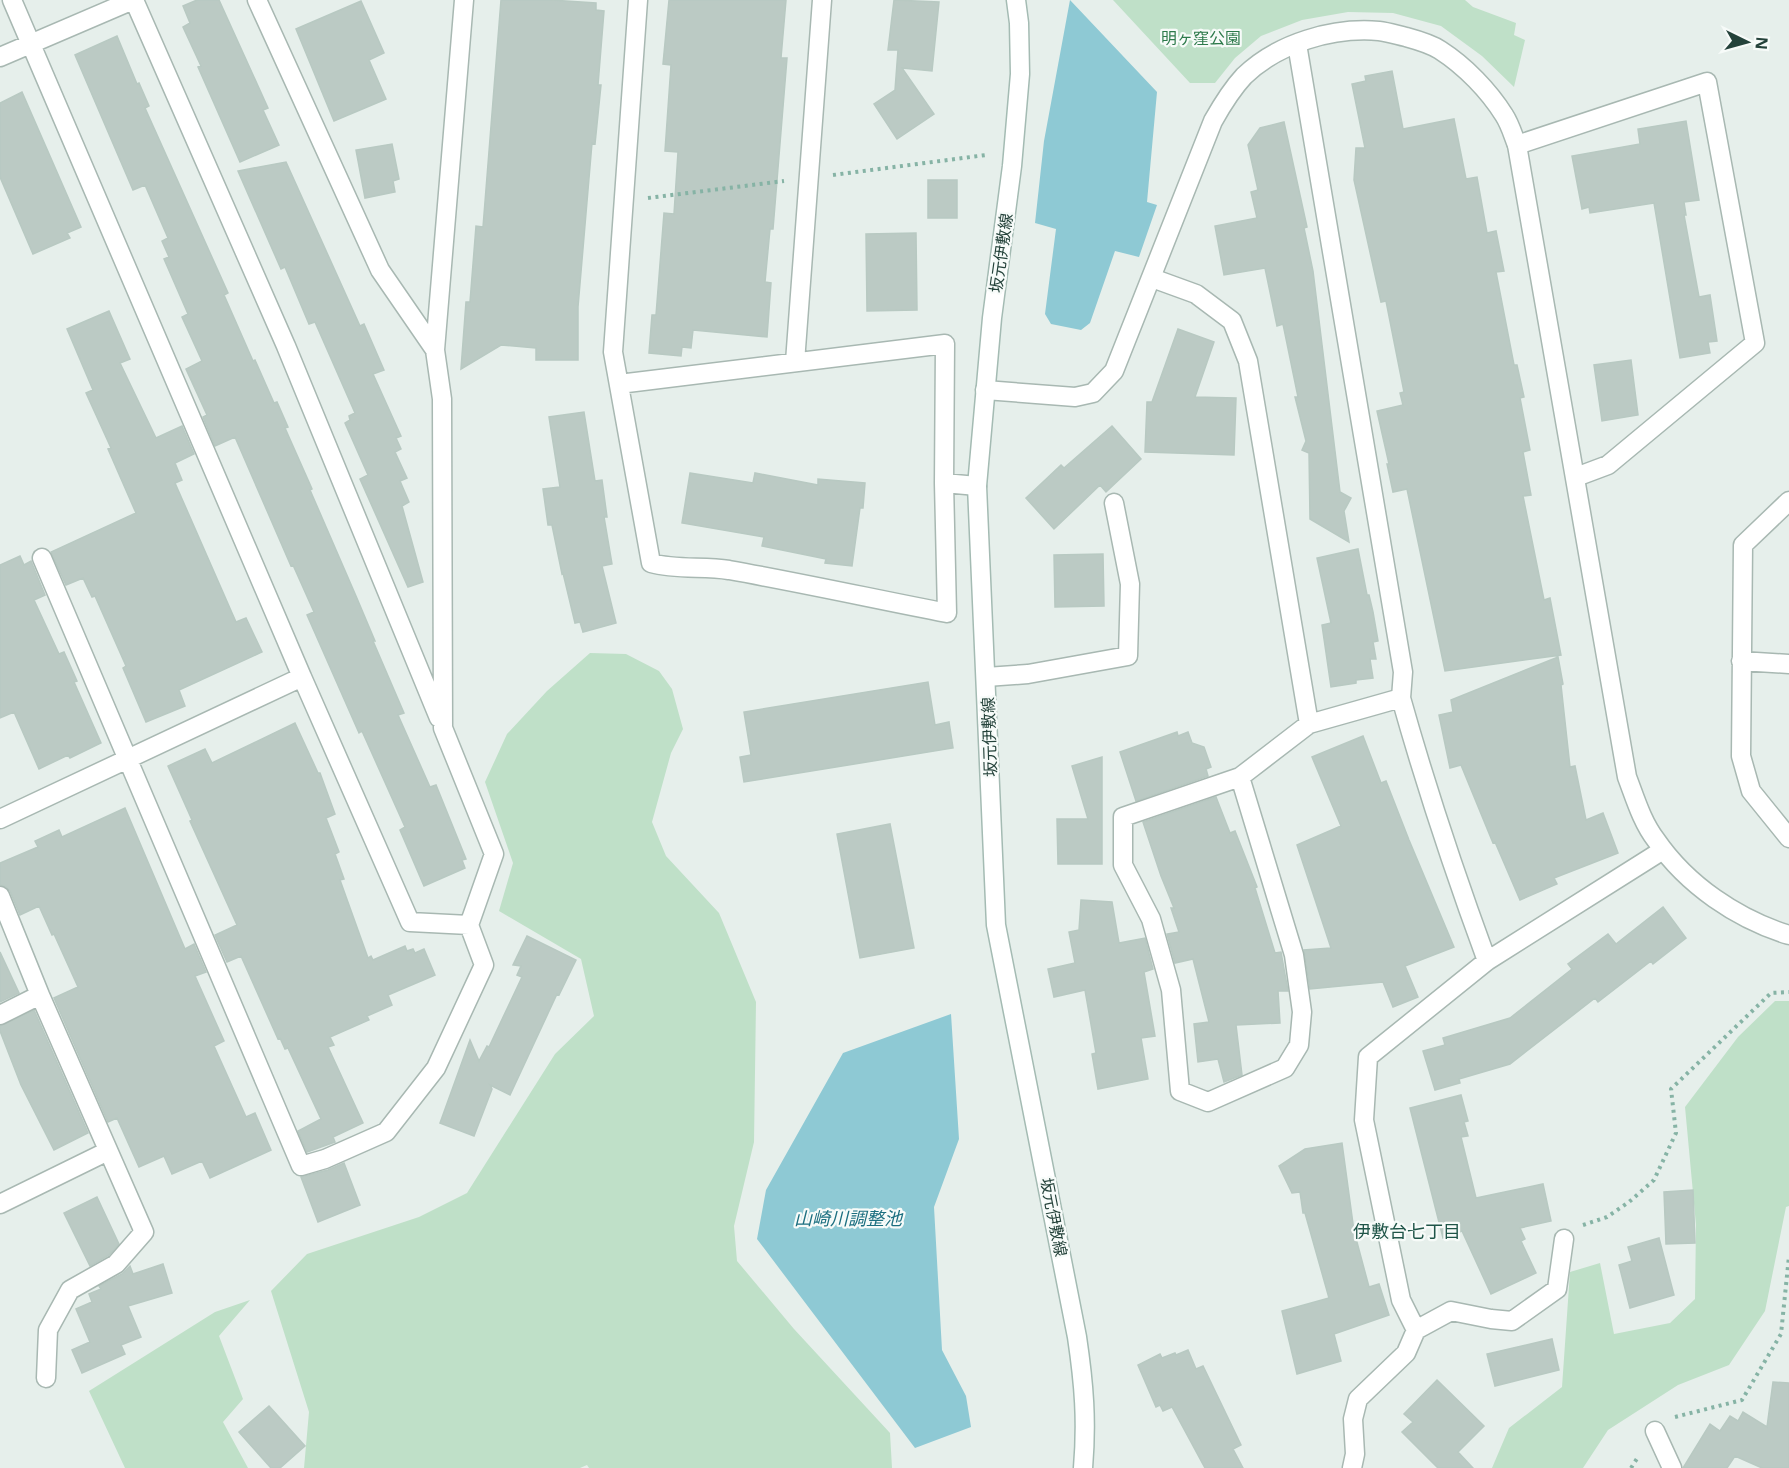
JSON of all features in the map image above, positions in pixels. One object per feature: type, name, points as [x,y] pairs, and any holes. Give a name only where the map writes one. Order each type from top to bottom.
[{"type":"street","points":[[12,0],[302,677],[410,921],[469,925]]},
{"type":"street","points":[[0,57],[134,0],[286,346],[494,854],[469,925],[484,965],[436,1068],[386,1132],[325,1159],[301,1166],[42,558]]},
{"type":"street","points":[[257,0],[380,270],[435,350]]},
{"type":"street","points":[[443,728],[441,399],[435,350],[464,0]]},
{"type":"street","points":[[619,384],[945,344],[944,483],[947,613],[753,574],[711,567],[662,566],[651,563],[613,352],[638,0]]},
{"type":"street","points":[[795,362],[822,0]]},
{"type":"street","name":"坂元伊敷線","points":[[1016,0],[1019,33],[1018,97],[1012,166],[992,318],[977,486],[996,925],[1077,1337],[1085,1391],[1086,1432],[1083,1468]]},
{"type":"street","points":[[985,390],[1075,397],[1093,393],[1114,371],[1213,121],[1227,96],[1260,62],[1280,50],[1297,44],[1327,34],[1351,30],[1381,31],[1414,39],[1439,49],[1486,91],[1506,117],[1517,145],[1627,777],[1638,807],[1654,839],[1679,869],[1707,893],[1754,923],[1789,935]]},
{"type":"street","points":[[1297,44],[1403,672],[1401,698],[1420,766],[1461,891],[1487,961]]},
{"type":"street","points":[[1517,145],[1707,82],[1755,343],[1608,465],[1576,477]]},
{"type":"street","points":[[1152,278],[1196,294],[1232,321],[1248,361],[1309,724]]},
{"type":"street","points":[[944,483],[977,486]]},
{"type":"street","points":[[1789,501],[1743,545],[1741,661],[1741,756],[1751,791],[1789,838]]},
{"type":"street","points":[[986,677],[1028,674],[1128,656],[1130,584],[1114,503]]},
{"type":"street","points":[[1741,661],[1789,664]]},
{"type":"street","points":[[0,819],[302,677]]},
{"type":"street","points":[[1240,777],[1294,955],[1302,1012],[1299,1045],[1285,1068],[1208,1102],[1180,1091],[1171,990],[1151,919],[1123,865],[1123,817],[1240,777],[1309,724],[1401,698]]},
{"type":"street","points":[[1416,1330],[1401,1300],[1364,1120],[1368,1057],[1487,961],[1663,850]]},
{"type":"street","points":[[0,896],[40,995],[144,1232],[116,1264],[70,1290],[48,1330],[46,1378]]},
{"type":"street","points":[[0,1015],[40,995]]},
{"type":"street","points":[[0,1204],[108,1151]]},
{"type":"street","points":[[1352,1468],[1355,1454],[1353,1419],[1358,1399],[1406,1353],[1416,1330],[1451,1311],[1512,1321],[1557,1289],[1564,1239]]},
{"type":"street","points":[[1655,1431],[1672,1468]]},
{"type":"path","points":[[1564,1239],[1587,1223],[1607,1216],[1622,1207],[1654,1180],[1676,1133],[1671,1089],[1771,993],[1789,992]]},
{"type":"path","points":[[1631,1468],[1655,1431],[1675,1417],[1742,1400],[1781,1334],[1789,1256]]},
{"type":"green space","name":"明ヶ窪公園","points":[[1113,0],[1465,0],[1473,7],[1516,23],[1514,35],[1525,40],[1514,87],[1482,56],[1441,26],[1393,13],[1348,12],[1302,20],[1261,36],[1235,58],[1215,83],[1190,83]]},
{"type":"green space","points":[[590,653],[626,654],[659,671],[672,689],[683,729],[671,753],[652,822],[666,856],[719,913],[756,1002],[754,1142],[734,1226],[737,1261],[794,1329],[890,1433],[892,1468],[589,1468],[587,1465],[580,1468],[304,1468],[309,1412],[271,1291],[307,1254],[419,1217],[467,1193],[555,1054],[594,1016],[581,959],[499,911],[513,863],[485,782],[507,734],[547,691]]},
{"type":"green space","points":[[1775,1001],[1789,1001],[1789,1206],[1786,1207],[1765,1311],[1729,1365],[1678,1385],[1608,1430],[1583,1468],[1492,1468],[1509,1428],[1562,1387],[1570,1272],[1600,1263],[1614,1334],[1670,1323],[1695,1299],[1696,1225],[1685,1107],[1738,1037]]},
{"type":"green space","points":[[250,1300],[219,1336],[243,1399],[223,1422],[248,1468],[125,1468],[89,1391],[215,1312]]},
{"type":"water","points":[[1070,0],[1157,92],[1147,202],[1157,205],[1139,257],[1115,251],[1090,323],[1081,330],[1051,324],[1045,314],[1056,229],[1035,223],[1044,141]]},
{"type":"water","name":"山崎川調整池","points":[[951,1014],[959,1139],[934,1207],[942,1350],[966,1396],[971,1427],[915,1448],[757,1239],[766,1190],[843,1053]]},
{"type":"building","points":[[197,0],[219,0],[268,108],[263,110],[279,145],[240,162],[183,27],[190,23],[183,6]]},
{"type":"building","points":[[501,0],[596,3],[596,10],[604,11],[598,85],[601,85],[595,144],[592,143],[578,307],[578,360],[536,360],[536,348],[501,345],[461,369],[466,302],[470,302],[476,226],[483,227]]},
{"type":"building","points":[[669,0],[786,0],[781,58],[787,58],[773,229],[770,229],[765,282],[771,283],[767,337],[693,330],[691,348],[682,347],[681,356],[649,353],[652,315],[656,315],[664,213],[674,214],[678,152],[665,151],[671,65],[663,64]]},
{"type":"building","points":[[894,0],[939,2],[932,71],[902,68],[934,114],[897,139],[874,104],[895,90],[898,50],[888,50]]},
{"type":"building","points":[[361,1],[384,53],[369,60],[386,99],[334,121],[296,29]]},
{"type":"building","points":[[117,36],[149,106],[145,108],[228,293],[224,295],[253,361],[255,360],[274,403],[277,402],[288,427],[285,428],[312,489],[310,490],[404,713],[398,715],[430,787],[436,785],[466,859],[462,860],[465,868],[424,886],[400,830],[405,827],[362,731],[359,733],[307,615],[314,612],[293,565],[291,566],[235,437],[215,446],[203,417],[207,415],[186,369],[202,361],[182,317],[188,314],[164,259],[169,257],[162,241],[168,238],[145,185],[133,190],[75,55]]},
{"type":"building","points":[[1392,71],[1403,129],[1454,119],[1466,179],[1477,177],[1487,233],[1496,231],[1504,271],[1496,272],[1514,365],[1517,365],[1524,397],[1520,398],[1530,450],[1523,452],[1531,495],[1523,496],[1544,600],[1550,598],[1561,655],[1445,671],[1407,489],[1393,492],[1377,411],[1403,405],[1400,393],[1404,392],[1386,301],[1381,302],[1354,180],[1356,148],[1365,148],[1352,84],[1366,81],[1365,76]]},
{"type":"building","points":[[22,92],[81,227],[67,233],[70,238],[33,254],[0,177],[0,103]]},
{"type":"building","points":[[1686,121],[1699,200],[1684,202],[1686,215],[1684,215],[1699,297],[1710,295],[1717,341],[1708,342],[1710,353],[1680,358],[1654,203],[1590,213],[1589,207],[1582,209],[1572,156],[1640,144],[1638,129]]},
{"type":"building","points":[[1284,122],[1307,227],[1304,228],[1313,271],[1340,492],[1351,498],[1344,511],[1349,542],[1310,519],[1309,453],[1302,450],[1306,441],[1295,397],[1298,397],[1283,324],[1277,326],[1265,268],[1224,275],[1215,226],[1257,218],[1251,192],[1258,190],[1248,145],[1260,128]]},
{"type":"building","points":[[392,144],[399,179],[393,181],[395,192],[365,198],[356,150]]},
{"type":"building","points":[[286,162],[360,326],[364,324],[384,370],[373,374],[401,436],[396,438],[401,449],[395,452],[407,478],[400,481],[409,502],[402,506],[423,582],[408,587],[360,479],[368,475],[345,423],[350,420],[349,416],[355,413],[315,322],[309,324],[285,267],[281,269],[238,171]]},
{"type":"building","points":[[928,180],[957,180],[957,218],[928,218]]},
{"type":"building","points":[[916,233],[917,310],[867,311],[866,234]]},
{"type":"building","points":[[109,311],[130,359],[120,363],[156,438],[182,426],[194,454],[175,463],[182,480],[175,483],[236,622],[246,618],[262,652],[179,690],[185,706],[146,722],[123,668],[126,666],[95,596],[92,597],[83,578],[66,585],[51,552],[136,513],[108,449],[111,448],[86,393],[93,390],[67,329]]},
{"type":"building","points":[[1178,329],[1214,342],[1195,397],[1236,398],[1234,455],[1145,452],[1147,402],[1152,402]]},
{"type":"building","points":[[1631,360],[1638,415],[1602,421],[1594,365]]},
{"type":"building","points":[[584,412],[595,481],[602,480],[607,517],[604,517],[612,564],[602,566],[616,623],[583,632],[580,622],[575,623],[552,525],[548,525],[543,489],[560,487],[549,417]]},
{"type":"building","points":[[1112,426],[1141,459],[1106,492],[1100,485],[1054,529],[1026,498],[1061,465],[1064,468]]},
{"type":"building","points":[[690,473],[753,483],[755,473],[818,485],[818,479],[865,483],[863,508],[860,508],[852,566],[825,563],[826,559],[762,546],[764,537],[682,523]]},
{"type":"building","points":[[1358,549],[1378,641],[1373,642],[1376,659],[1370,659],[1373,678],[1331,687],[1322,625],[1331,623],[1317,558]]},
{"type":"building","points":[[1103,554],[1104,606],[1055,607],[1054,555]]},
{"type":"building","points":[[20,556],[24,565],[31,561],[45,595],[34,600],[59,654],[64,652],[77,681],[74,682],[101,743],[70,758],[68,755],[39,769],[14,712],[0,718],[0,565]]},
{"type":"building","points":[[1558,657],[1563,684],[1561,685],[1570,767],[1575,766],[1586,820],[1603,813],[1618,853],[1554,878],[1557,884],[1520,900],[1495,842],[1493,843],[1461,765],[1450,768],[1439,715],[1453,712],[1451,700]]},
{"type":"building","points":[[928,682],[935,725],[949,722],[953,748],[744,782],[740,757],[751,755],[744,712]]},
{"type":"building","points":[[295,723],[320,773],[335,814],[326,818],[339,852],[335,854],[344,879],[340,880],[368,958],[371,956],[373,960],[405,946],[407,951],[413,949],[415,953],[424,949],[435,975],[388,995],[392,1005],[367,1016],[369,1020],[330,1037],[334,1045],[328,1047],[363,1123],[333,1137],[335,1142],[307,1152],[298,1131],[321,1119],[288,1048],[285,1049],[280,1038],[278,1039],[241,956],[227,962],[215,935],[237,925],[168,766],[205,749],[212,763]]},
{"type":"building","points":[[1177,732],[1178,736],[1188,732],[1192,743],[1204,747],[1211,767],[1206,769],[1208,776],[1136,801],[1120,752]]},
{"type":"building","points":[[1363,736],[1381,783],[1386,781],[1454,947],[1405,966],[1418,997],[1393,1007],[1383,982],[1310,989],[1304,950],[1331,948],[1297,845],[1341,826],[1312,757]]},
{"type":"building","points":[[1102,757],[1102,864],[1058,864],[1057,819],[1088,819],[1072,766]]},
{"type":"building","points":[[1216,797],[1230,833],[1235,831],[1257,887],[1255,888],[1275,953],[1281,952],[1288,991],[1278,991],[1280,1023],[1236,1025],[1242,1075],[1224,1082],[1218,1059],[1198,1062],[1194,1024],[1209,1022],[1193,959],[1175,963],[1167,934],[1179,932],[1171,908],[1174,908],[1143,822]]},
{"type":"building","points":[[125,808],[185,949],[194,944],[206,972],[195,976],[224,1041],[214,1046],[246,1117],[255,1113],[271,1150],[210,1178],[202,1161],[172,1174],[164,1156],[139,1167],[117,1118],[108,1122],[54,998],[78,987],[54,934],[52,935],[39,906],[20,915],[10,891],[0,885],[0,863],[38,847],[35,841],[59,830],[62,837]]},
{"type":"building","points":[[890,824],[914,948],[860,958],[837,834]]},
{"type":"building","points":[[1081,900],[1112,902],[1119,943],[1145,938],[1153,969],[1144,972],[1155,1036],[1141,1038],[1148,1079],[1098,1089],[1092,1054],[1096,1053],[1085,990],[1054,997],[1048,969],[1075,963],[1069,932],[1079,930]]},
{"type":"building","points":[[1663,907],[1686,938],[1653,964],[1651,961],[1598,1002],[1595,998],[1510,1064],[1459,1079],[1460,1083],[1435,1090],[1423,1051],[1445,1045],[1443,1038],[1510,1018],[1572,969],[1568,964],[1608,934],[1616,944]]},
{"type":"building","points":[[527,936],[576,960],[559,995],[557,994],[510,1095],[490,1085],[492,1089],[474,1136],[440,1123],[470,1040],[479,1061],[487,1046],[489,1047],[522,977],[517,975],[521,966],[513,965]]},
{"type":"building","points":[[0,952],[19,993],[0,1002]]},
{"type":"building","points":[[34,1010],[88,1133],[54,1150],[21,1085],[0,1031],[0,1026]]},
{"type":"building","points":[[1461,1095],[1468,1121],[1464,1122],[1468,1136],[1461,1137],[1476,1198],[1543,1184],[1551,1221],[1520,1228],[1525,1239],[1521,1241],[1536,1273],[1491,1294],[1462,1231],[1443,1238],[1410,1108]]},
{"type":"building","points":[[1342,1143],[1354,1231],[1369,1287],[1379,1284],[1389,1315],[1334,1334],[1341,1361],[1297,1374],[1282,1311],[1329,1298],[1305,1213],[1303,1213],[1300,1192],[1292,1193],[1279,1166],[1305,1149]]},
{"type":"building","points":[[344,1163],[360,1205],[318,1222],[301,1177]]},
{"type":"building","points":[[1693,1190],[1695,1243],[1666,1244],[1664,1192]]},
{"type":"building","points":[[97,1197],[119,1244],[109,1255],[90,1266],[64,1213]]},
{"type":"building","points":[[1659,1238],[1674,1295],[1630,1308],[1619,1265],[1632,1261],[1628,1247]]},
{"type":"building","points":[[163,1264],[172,1293],[128,1306],[141,1337],[121,1345],[125,1354],[82,1373],[72,1350],[90,1342],[76,1309],[92,1302],[89,1294],[101,1289],[99,1286],[122,1274],[130,1266],[133,1274]]},
{"type":"building","points":[[1552,1339],[1559,1370],[1495,1386],[1487,1354]]},
{"type":"building","points":[[1188,1350],[1196,1369],[1203,1366],[1241,1445],[1233,1449],[1243,1468],[1205,1468],[1172,1407],[1163,1411],[1160,1405],[1156,1407],[1138,1365],[1160,1354],[1162,1358]]},
{"type":"building","points":[[1437,1380],[1484,1426],[1458,1452],[1473,1468],[1438,1468],[1402,1432],[1413,1422],[1404,1414]]},
{"type":"building","points":[[1773,1382],[1789,1383],[1789,1468],[1762,1468],[1735,1456],[1727,1468],[1683,1468],[1710,1424],[1720,1431],[1730,1416],[1738,1421],[1743,1412],[1767,1427]]},
{"type":"building","points":[[269,1406],[305,1446],[280,1468],[271,1468],[239,1432]]},
{"type":"district","name":"伊敷台七丁目","points":[[1407,1232]]}]
